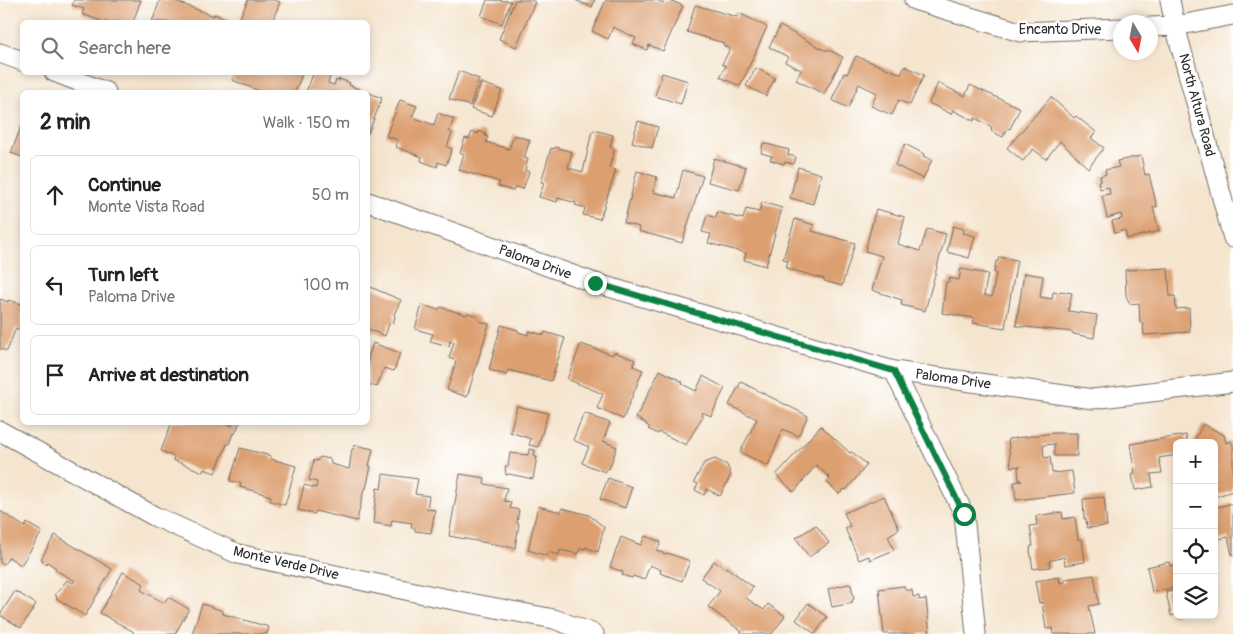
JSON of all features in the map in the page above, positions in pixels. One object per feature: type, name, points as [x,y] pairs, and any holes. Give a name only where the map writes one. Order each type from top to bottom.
[{"type":"street","name":"Encanto Drive","points":[[914,0],[1020,32],[1113,28]]},
{"type":"street","name":"North Altura Road","points":[[1170,0],[1175,26],[1233,238]]},
{"type":"street","points":[[1158,27],[1175,26],[1233,15]]},
{"type":"street","points":[[0,53],[20,60]]},
{"type":"street","points":[[62,75],[101,90]]},
{"type":"street","name":"Paloma Drive","points":[[370,203],[595,283],[894,371],[1093,399],[1233,382]]},
{"type":"street","points":[[894,371],[964,514],[976,634]]},
{"type":"street","name":"Monte Verde Drive","points":[[0,431],[154,516],[238,554],[438,597],[554,619],[594,634]]},
{"type":"building","points":[[74,0],[141,0],[134,20],[98,20],[82,14],[84,9],[72,5]]},
{"type":"building","points":[[160,0],[172,0],[214,16],[214,14],[232,20],[153,20]]},
{"type":"building","points":[[248,0],[275,0],[280,2],[273,20],[239,20]]},
{"type":"building","points":[[487,0],[511,1],[502,24],[481,16]]},
{"type":"building","points":[[515,0],[531,0],[535,2],[516,47],[499,39]]},
{"type":"building","points":[[575,0],[595,0],[592,7]]},
{"type":"building","points":[[606,0],[657,0],[663,3],[664,0],[670,0],[683,6],[663,51],[649,45],[647,50],[633,44],[636,38],[613,27],[608,39],[592,31]]},
{"type":"building","points":[[695,5],[737,17],[739,13],[767,27],[740,86],[720,77],[726,66],[722,64],[730,49],[723,45],[724,43],[687,32]]},
{"type":"building","points":[[780,26],[826,51],[827,49],[843,57],[824,94],[796,80],[801,70],[785,62],[788,57],[769,47]]},
{"type":"building","points":[[856,56],[901,74],[905,66],[924,75],[910,105],[898,100],[892,115],[871,106],[877,93],[859,84],[848,108],[832,100],[844,73],[847,74]]},
{"type":"building","points":[[756,68],[775,78],[766,96],[746,86]]},
{"type":"building","points":[[459,71],[479,79],[470,106],[449,99]]},
{"type":"building","points":[[662,73],[688,81],[681,104],[655,96]]},
{"type":"building","points":[[234,75],[302,75],[296,90],[257,90],[232,80]]},
{"type":"building","points":[[313,75],[331,75],[328,83],[334,85],[336,80],[339,81],[339,79],[362,90],[307,90]]},
{"type":"building","points":[[481,83],[502,90],[492,116],[471,109]]},
{"type":"building","points":[[938,83],[965,96],[970,85],[1020,108],[1010,129],[1008,128],[1003,137],[991,131],[992,127],[975,118],[974,121],[953,110],[951,114],[929,103]]},
{"type":"building","points":[[370,93],[382,98],[370,129]]},
{"type":"building","points":[[1051,97],[1074,118],[1076,116],[1096,132],[1091,138],[1104,148],[1088,168],[1060,141],[1046,159],[1033,149],[1023,161],[1007,148]]},
{"type":"building","points":[[400,100],[417,106],[412,117],[434,125],[438,113],[454,119],[449,131],[452,133],[447,147],[452,149],[446,165],[438,162],[437,167],[421,161],[422,157],[396,147],[398,140],[386,136]]},
{"type":"building","points":[[638,121],[658,127],[652,148],[632,142]]},
{"type":"building","points":[[20,130],[20,156],[11,153]]},
{"type":"building","points":[[594,130],[613,135],[610,147],[614,148],[614,150],[609,168],[616,170],[600,219],[583,215],[585,208],[575,205],[576,203],[558,198],[557,202],[539,197],[544,183],[541,182],[551,148],[554,149],[555,147],[572,152],[568,168],[583,172],[592,131],[594,132]]},
{"type":"building","points":[[479,131],[488,137],[486,142],[509,149],[514,135],[530,140],[524,158],[528,159],[525,170],[529,172],[523,189],[515,187],[513,191],[498,186],[500,182],[459,170],[464,154],[460,153],[465,138],[469,139],[472,132],[478,134]]},
{"type":"building","points":[[763,143],[789,150],[788,155],[796,157],[794,164],[785,162],[784,164],[770,160],[772,156],[761,153]]},
{"type":"building","points":[[905,144],[932,160],[923,179],[895,165]]},
{"type":"building","points":[[1141,156],[1145,175],[1149,174],[1157,207],[1153,207],[1159,231],[1127,239],[1125,230],[1115,233],[1112,221],[1122,219],[1121,214],[1107,218],[1102,195],[1110,194],[1109,187],[1100,189],[1098,181],[1101,180],[1100,176],[1106,174],[1105,170],[1119,167],[1117,161]]},
{"type":"building","points":[[714,158],[746,167],[739,190],[708,182]]},
{"type":"building","points":[[798,167],[821,174],[813,204],[790,198]]},
{"type":"building","points":[[683,170],[703,176],[682,243],[638,231],[639,227],[624,223],[637,171],[657,177],[653,192],[676,198]]},
{"type":"building","points":[[762,202],[782,208],[766,266],[744,260],[746,253],[708,243],[711,234],[702,232],[707,215],[716,218],[717,212],[743,219],[746,209],[759,212]]},
{"type":"building","points":[[876,209],[905,217],[898,244],[920,251],[927,229],[946,234],[925,311],[901,305],[902,300],[872,290],[882,256],[865,251]]},
{"type":"building","points":[[795,219],[814,225],[812,231],[855,243],[842,286],[786,268],[788,260],[783,259]]},
{"type":"building","points":[[953,226],[964,229],[963,233],[975,236],[969,258],[947,252]]},
{"type":"building","points":[[999,257],[1017,260],[1005,328],[973,323],[974,318],[942,313],[946,282],[949,282],[949,278],[959,280],[961,269],[988,274],[984,295],[992,297],[996,261],[998,261]]},
{"type":"building","points":[[1168,268],[1170,296],[1175,296],[1176,309],[1189,308],[1190,332],[1144,335],[1143,323],[1140,323],[1139,303],[1130,304],[1126,296],[1125,270]]},
{"type":"building","points":[[1024,273],[1043,276],[1040,297],[1052,299],[1053,292],[1060,293],[1060,291],[1072,293],[1068,311],[1097,315],[1094,338],[1073,334],[1073,332],[1016,326]]},
{"type":"building","points":[[370,287],[401,300],[394,314],[393,323],[389,324],[385,336],[370,330]]},
{"type":"building","points":[[0,299],[20,303],[20,330],[16,328],[7,351],[0,349]]},
{"type":"building","points":[[422,305],[439,310],[440,307],[467,315],[468,313],[477,316],[479,321],[489,324],[467,397],[447,390],[456,361],[449,358],[454,342],[450,341],[449,346],[430,341],[433,334],[415,329]]},
{"type":"building","points":[[501,325],[528,335],[529,331],[544,335],[545,332],[565,338],[551,381],[508,370],[507,375],[489,370]]},
{"type":"building","points":[[373,343],[400,353],[394,371],[384,368],[377,387],[370,385],[370,352]]},
{"type":"building","points":[[581,344],[613,355],[614,352],[635,360],[633,366],[643,370],[623,419],[597,408],[603,394],[567,379]]},
{"type":"building","points":[[660,370],[696,391],[703,376],[725,388],[711,416],[702,412],[701,415],[703,416],[686,445],[659,432],[658,434],[648,429],[650,427],[647,424],[636,418]]},
{"type":"building","points":[[741,382],[808,416],[798,436],[783,429],[768,466],[740,452],[757,419],[729,405]]},
{"type":"building","points":[[517,406],[548,413],[538,447],[529,445],[531,439],[510,432]]},
{"type":"building","points":[[584,413],[610,423],[603,441],[617,447],[609,469],[607,468],[605,472],[582,463],[589,447],[573,440]]},
{"type":"building","points":[[1203,424],[1224,435],[1226,443],[1231,441],[1233,446],[1233,491],[1218,496],[1218,439],[1195,439]]},
{"type":"building","points":[[171,425],[239,425],[229,444],[227,444],[215,473],[204,469],[203,472],[173,460],[174,457],[161,451]]},
{"type":"building","points":[[821,426],[850,453],[852,452],[867,465],[846,490],[844,489],[839,494],[827,482],[830,478],[816,465],[794,492],[776,475]]},
{"type":"building","points":[[1054,433],[1077,433],[1077,456],[1054,456],[1054,444],[1043,445],[1044,458],[1050,457],[1052,473],[1072,471],[1075,493],[1016,500],[1014,482],[1022,481],[1019,480],[1018,467],[1020,466],[1011,467],[1008,439]]},
{"type":"building","points":[[1186,435],[1186,439],[1173,439],[1173,456],[1159,458],[1162,473],[1151,474],[1153,487],[1135,490],[1132,474],[1135,474],[1130,444]]},
{"type":"building","points":[[355,445],[373,449],[366,489],[364,489],[357,521],[315,511],[315,514],[298,510],[304,485],[316,488],[317,482],[309,480],[314,460],[317,461],[320,457],[330,459],[331,464],[349,469],[352,449],[354,449]]},
{"type":"building","points":[[240,448],[271,456],[271,459],[296,466],[285,505],[270,501],[271,496],[240,487],[241,483],[230,481]]},
{"type":"building","points":[[529,449],[535,450],[534,457],[537,457],[533,479],[506,475],[505,466],[508,466],[510,453],[528,455]]},
{"type":"building","points":[[715,459],[727,465],[731,475],[720,496],[707,489],[704,495],[695,490],[698,484],[694,482],[704,463]]},
{"type":"building","points":[[383,474],[418,479],[415,494],[429,496],[427,509],[435,510],[431,533],[415,531],[415,528],[411,527],[412,523],[392,520],[391,526],[373,523],[377,488],[381,489]]},
{"type":"building","points":[[460,474],[485,478],[484,484],[507,488],[504,501],[511,502],[510,508],[519,510],[515,548],[449,536]]},
{"type":"building","points":[[608,478],[632,487],[625,508],[600,499]]},
{"type":"building","points":[[884,496],[899,529],[888,536],[894,550],[870,560],[869,556],[859,560],[845,528],[850,526],[844,513]]},
{"type":"building","points":[[1104,497],[1107,526],[1087,528],[1086,519],[1084,519],[1083,499]]},
{"type":"building","points":[[1233,503],[1233,555],[1228,537],[1218,539],[1218,507]]},
{"type":"building","points":[[538,506],[561,512],[562,508],[589,515],[604,527],[598,552],[585,547],[585,549],[580,548],[578,554],[560,550],[559,555],[548,552],[547,556],[528,550]]},
{"type":"building","points":[[0,511],[25,527],[27,523],[42,532],[21,565],[9,557],[4,564],[0,563]]},
{"type":"building","points":[[1062,512],[1063,519],[1075,517],[1078,540],[1082,539],[1085,562],[1065,565],[1064,557],[1049,561],[1050,567],[1033,569],[1030,550],[1031,546],[1033,546],[1030,526],[1037,525],[1036,516]]},
{"type":"building","points":[[816,525],[829,543],[809,557],[796,538]]},
{"type":"building","points":[[55,535],[112,569],[85,616],[56,598],[57,596],[55,595],[67,580],[73,583],[75,581],[55,570],[56,568],[47,562],[46,564],[42,562],[43,560],[41,559]]},
{"type":"building","points":[[645,536],[661,542],[657,551],[690,561],[682,581],[660,573],[661,570],[650,565],[644,580],[622,575],[623,572],[610,567],[621,537],[641,545]]},
{"type":"building","points":[[714,561],[725,569],[726,567],[753,587],[746,598],[764,610],[768,604],[785,616],[772,634],[740,634],[742,632],[708,607],[720,591],[701,578]]},
{"type":"building","points":[[1169,562],[1170,566],[1173,566],[1173,588],[1152,592],[1147,567]]},
{"type":"building","points":[[123,572],[144,584],[141,590],[164,603],[168,597],[189,609],[175,634],[132,634],[134,632],[100,613]]},
{"type":"building","points":[[1094,575],[1099,604],[1089,606],[1095,634],[1053,634],[1052,628],[1046,629],[1042,602],[1039,603],[1035,581],[1059,577],[1060,583],[1065,582],[1065,579]]},
{"type":"building","points":[[851,585],[853,603],[832,607],[828,589]]},
{"type":"building","points":[[904,586],[905,590],[912,590],[913,597],[919,596],[919,600],[926,599],[930,634],[884,634],[879,589]]},
{"type":"building","points":[[15,591],[36,604],[21,628],[0,615]]},
{"type":"building","points":[[1173,591],[1173,615],[1171,616],[1166,592]]},
{"type":"building","points":[[808,603],[827,617],[815,634],[796,620]]},
{"type":"building","points":[[202,604],[223,611],[223,614],[269,627],[267,634],[192,634]]},
{"type":"route","points":[[595,283],[894,371],[964,514]]}]
